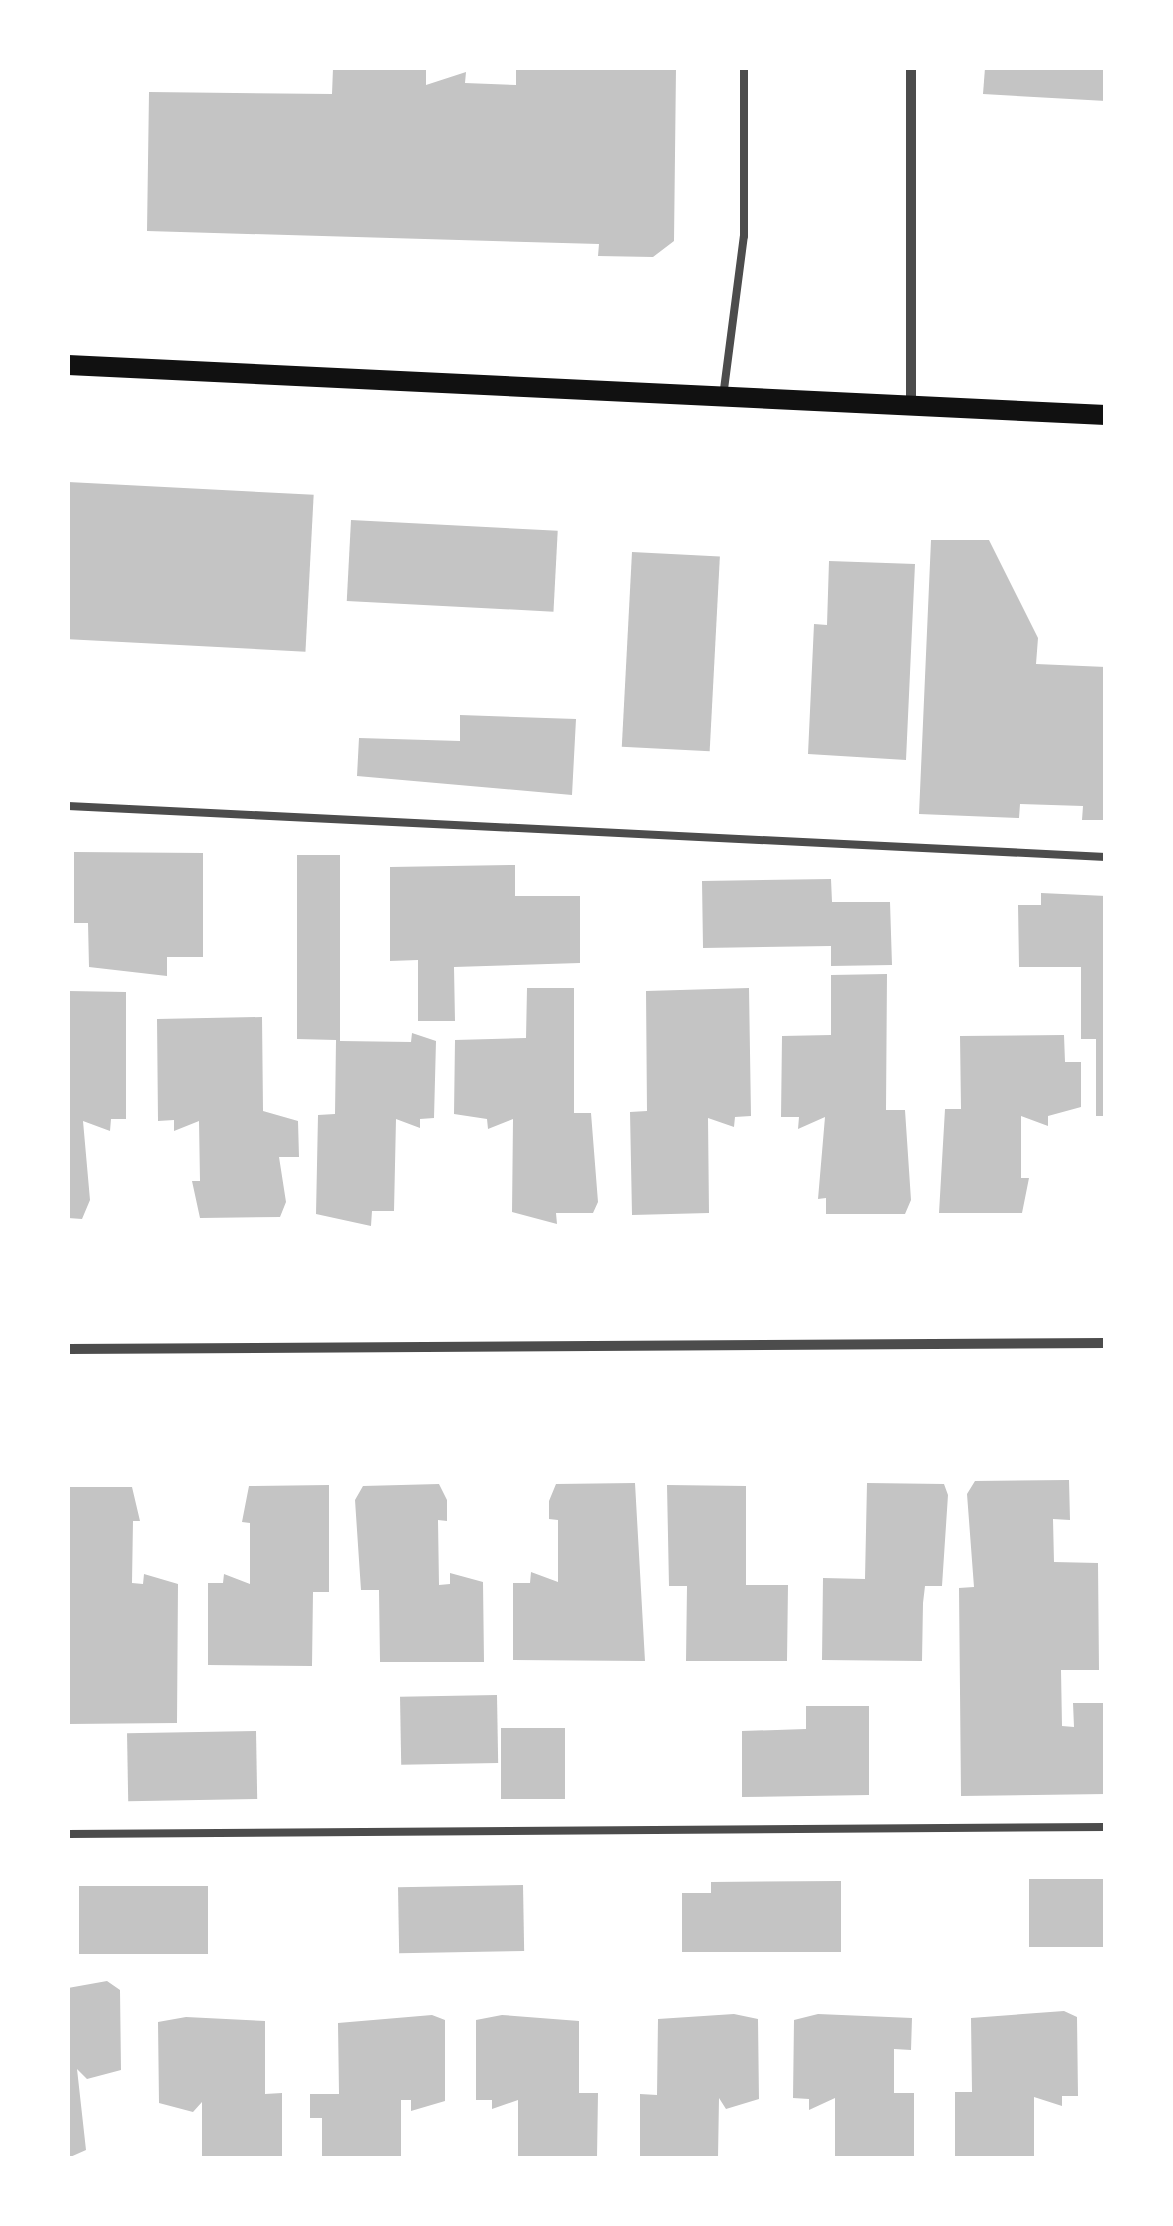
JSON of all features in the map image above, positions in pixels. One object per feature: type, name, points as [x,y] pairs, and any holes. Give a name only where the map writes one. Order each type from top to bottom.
[{"type":"main road","points":[[68,366],[1106,415]]},
{"type":"street","points":[[910,68],[911,406]]},
{"type":"street","points":[[68,1348],[1106,1343]]},
{"type":"lane","points":[[723,399],[744,236],[744,68]]},
{"type":"lane","points":[[68,806],[1106,857]]},
{"type":"lane","points":[[68,1834],[1106,1827]]},
{"type":"building","points":[[333,68],[426,68],[426,85],[466,72],[465,83],[516,85],[516,68],[676,68],[674,241],[653,257],[598,256],[599,244],[147,231],[149,92],[332,94]]},
{"type":"building","points":[[985,68],[1106,68],[1106,101],[983,94]]},
{"type":"building","points":[[68,482],[314,495],[305,652],[68,639]]},
{"type":"building","points":[[351,520],[558,531],[553,612],[347,601]]},
{"type":"building","points":[[931,540],[989,540],[1038,638],[1036,664],[1106,667],[1106,820],[1082,820],[1083,806],[1020,804],[1019,818],[919,814]]},
{"type":"building","points":[[632,552],[720,557],[710,751],[622,747]]},
{"type":"building","points":[[829,561],[915,564],[906,760],[808,754],[814,624],[827,625]]},
{"type":"building","points":[[460,715],[576,719],[572,795],[357,776],[359,738],[460,741]]},
{"type":"building","points":[[74,852],[203,853],[203,957],[167,957],[167,976],[89,967],[88,923],[74,923]]},
{"type":"building","points":[[297,855],[340,855],[340,1041],[411,1042],[412,1033],[436,1041],[434,1118],[420,1119],[420,1128],[396,1119],[394,1211],[372,1211],[371,1226],[316,1214],[318,1115],[335,1114],[336,1040],[297,1039]]},
{"type":"building","points":[[515,865],[515,896],[580,896],[580,963],[454,967],[455,1021],[418,1021],[418,960],[390,961],[390,867]]},
{"type":"building","points":[[831,879],[832,902],[890,902],[892,965],[831,966],[831,946],[703,948],[702,881]]},
{"type":"building","points":[[1041,893],[1106,896],[1106,1116],[1096,1116],[1096,1039],[1081,1039],[1081,967],[1019,967],[1018,905],[1041,905]]},
{"type":"building","points":[[887,974],[886,1110],[905,1110],[911,1200],[905,1214],[826,1214],[826,1198],[818,1199],[825,1117],[798,1129],[799,1117],[781,1117],[782,1036],[831,1035],[831,975]]},
{"type":"building","points":[[527,988],[574,988],[574,1113],[591,1113],[598,1202],[593,1213],[556,1213],[557,1224],[512,1212],[513,1119],[488,1129],[487,1119],[454,1114],[455,1040],[526,1038]]},
{"type":"building","points":[[749,988],[751,1116],[735,1117],[734,1127],[708,1118],[709,1213],[632,1215],[630,1112],[647,1111],[646,991]]},
{"type":"building","points":[[68,991],[126,992],[126,1119],[111,1119],[110,1131],[83,1121],[90,1200],[82,1219],[68,1218]]},
{"type":"building","points":[[262,1017],[263,1111],[298,1121],[299,1157],[279,1157],[286,1202],[280,1217],[200,1218],[192,1181],[200,1181],[199,1121],[174,1131],[174,1120],[158,1121],[157,1019]]},
{"type":"building","points":[[1064,1035],[1065,1062],[1081,1062],[1081,1107],[1048,1116],[1048,1126],[1021,1116],[1021,1178],[1029,1178],[1022,1213],[939,1213],[945,1109],[961,1109],[960,1036]]},
{"type":"building","points":[[1069,1480],[1070,1520],[1053,1519],[1054,1562],[1098,1563],[1099,1670],[1061,1670],[1062,1726],[1074,1727],[1073,1703],[1106,1703],[1106,1794],[961,1796],[959,1588],[974,1587],[967,1494],[975,1481]]},
{"type":"building","points":[[635,1483],[645,1661],[513,1660],[513,1583],[530,1583],[531,1572],[558,1582],[558,1520],[549,1519],[549,1501],[556,1484]]},
{"type":"building","points":[[867,1483],[944,1484],[948,1495],[942,1586],[925,1586],[922,1661],[822,1660],[823,1578],[865,1579]]},
{"type":"building","points":[[439,1484],[447,1500],[447,1521],[438,1520],[439,1585],[450,1584],[450,1573],[483,1582],[484,1662],[380,1662],[379,1590],[361,1590],[355,1500],[363,1486]]},
{"type":"building","points":[[329,1485],[329,1592],[313,1592],[312,1666],[208,1665],[208,1583],[223,1583],[224,1574],[250,1584],[250,1523],[242,1522],[249,1486]]},
{"type":"building","points":[[667,1485],[746,1486],[746,1585],[788,1585],[787,1661],[686,1661],[687,1586],[669,1586]]},
{"type":"building","points":[[68,1487],[132,1487],[140,1521],[133,1521],[132,1583],[143,1584],[144,1574],[178,1584],[177,1723],[68,1724]]},
{"type":"building","points":[[497,1695],[498,1763],[401,1765],[400,1697]]},
{"type":"building","points":[[806,1706],[869,1706],[869,1795],[742,1797],[742,1731],[806,1729]]},
{"type":"building","points":[[501,1728],[565,1728],[565,1799],[501,1799]]},
{"type":"building","points":[[256,1731],[257,1799],[128,1801],[127,1733]]},
{"type":"building","points":[[1029,1879],[1106,1879],[1106,1947],[1029,1947]]},
{"type":"building","points":[[841,1881],[841,1952],[682,1952],[682,1893],[711,1893],[711,1882]]},
{"type":"building","points":[[523,1885],[524,1951],[399,1953],[398,1887]]},
{"type":"building","points":[[79,1886],[208,1886],[208,1954],[79,1954]]},
{"type":"building","points":[[107,1981],[120,1990],[121,2070],[87,2079],[77,2069],[86,2150],[68,2158],[68,1988]]},
{"type":"building","points":[[1064,2011],[1077,2017],[1078,2096],[1062,2096],[1062,2106],[1034,2097],[1034,2158],[955,2158],[955,2092],[972,2092],[971,2018]]},
{"type":"building","points":[[734,2014],[758,2019],[759,2099],[726,2109],[719,2098],[718,2158],[640,2158],[640,2094],[657,2095],[658,2019]]},
{"type":"building","points":[[818,2014],[912,2018],[911,2050],[894,2049],[894,2093],[914,2093],[914,2158],[835,2158],[835,2098],[809,2110],[809,2099],[793,2098],[794,2020]]},
{"type":"building","points":[[432,2015],[445,2020],[445,2101],[411,2111],[411,2100],[401,2100],[401,2158],[322,2158],[322,2118],[310,2118],[310,2094],[339,2094],[338,2023]]},
{"type":"building","points":[[502,2015],[579,2021],[579,2093],[598,2093],[597,2158],[518,2158],[518,2100],[492,2109],[492,2100],[476,2100],[476,2020]]},
{"type":"building","points":[[186,2017],[265,2021],[265,2094],[282,2093],[282,2158],[202,2158],[202,2102],[193,2112],[159,2103],[158,2022]]}]
